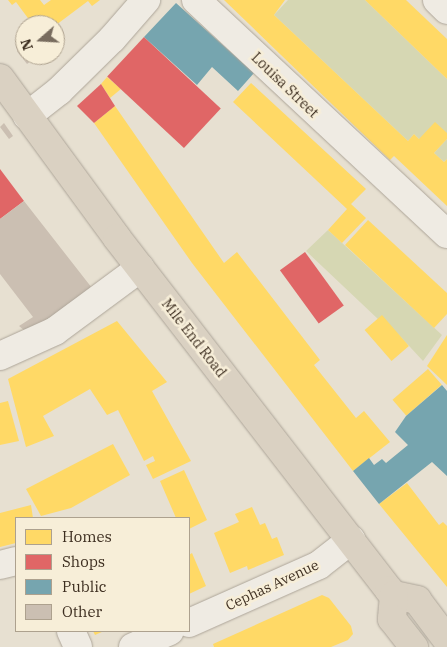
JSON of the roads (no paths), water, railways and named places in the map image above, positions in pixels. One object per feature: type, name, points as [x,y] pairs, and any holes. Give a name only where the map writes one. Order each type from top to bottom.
[{"type":"highway","name":"Mile End Road","points":[[0,78],[140,268],[394,595]]},
{"type":"highway","points":[[414,647],[392,618],[394,595],[417,600],[446,636]]},
{"type":"street","points":[[27,116],[106,46],[146,0]]},
{"type":"street","name":"Louisa Street","points":[[196,0],[374,170],[447,234]]},
{"type":"street","points":[[437,0],[447,10]]},
{"type":"street","points":[[0,356],[55,331],[140,268]]},
{"type":"street","name":"Cephas Avenue","points":[[190,623],[319,565],[351,540]]},
{"type":"street","points":[[0,565],[15,561]]},
{"type":"street","points":[[71,632],[78,647]]},
{"type":"street","points":[[133,647],[168,632]]}]
